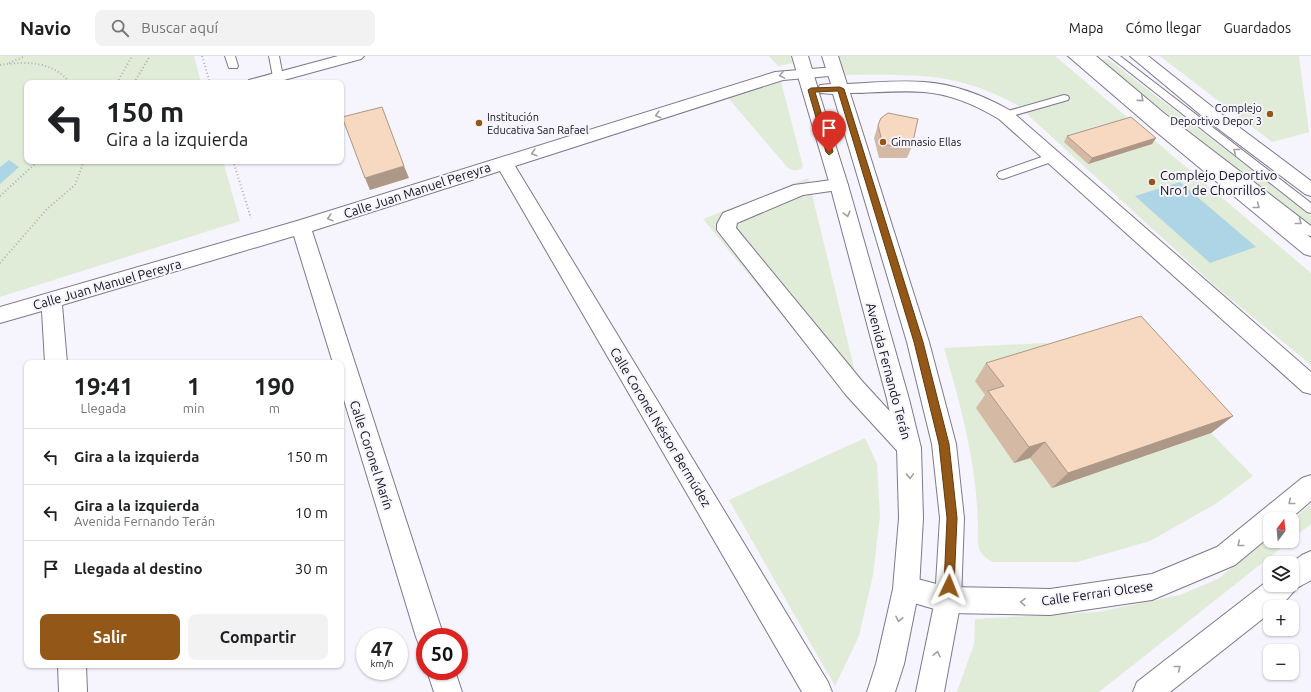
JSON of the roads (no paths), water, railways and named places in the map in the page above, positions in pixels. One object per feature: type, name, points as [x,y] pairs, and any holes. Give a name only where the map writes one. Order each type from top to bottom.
[{"type":"street","points":[[266,80],[356,56]]},
{"type":"street","points":[[1076,56],[1311,249]]},
{"type":"street","points":[[1138,56],[1214,117],[1311,190]]},
{"type":"street","points":[[835,72],[918,342],[944,444],[952,518],[948,600],[930,692]]},
{"type":"street","name":"Calle Juan Manuel Pereyra","points":[[0,315],[301,227],[781,75],[835,72],[924,86],[960,94],[993,108],[1005,116],[1054,158],[1311,385]]},
{"type":"street","name":"Avenida Fernando Terán","points":[[806,73],[839,185],[898,398],[909,448],[911,518],[906,589],[890,664],[881,692]]},
{"type":"street","name":"Calle Coronel Néstor Bermúdez","points":[[504,162],[818,692]]},
{"type":"street","points":[[839,185],[800,189],[730,218],[726,224],[727,230],[854,388],[909,448]]},
{"type":"street","name":"Calle Coronel Marín","points":[[301,227],[343,360]]},
{"type":"street","points":[[51,300],[54,320],[56,360]]},
{"type":"street","name":"Calle Coronel Marín","points":[[344,364],[427,628]]},
{"type":"street","name":"Calle Ferrari Olcese","points":[[1279,512],[1311,486]]},
{"type":"street","name":"Calle Ferrari Olcese","points":[[906,589],[948,600],[1050,602],[1152,587],[1226,556],[1263,525]]},
{"type":"street","points":[[1299,573],[1311,564]]},
{"type":"street","points":[[1147,692],[1275,592]]},
{"type":"street","points":[[72,668],[73,692]]},
{"type":"street","points":[[444,680],[448,692]]},
{"type":"lane","points":[[230,56],[233,66]]},
{"type":"lane","points":[[274,56],[278,77]]},
{"type":"lane","points":[[1090,56],[1161,116],[1311,232]]},
{"type":"lane","points":[[1114,56],[1311,209]]},
{"type":"lane","points":[[1005,116],[1064,98]]},
{"type":"lane","points":[[1003,175],[1054,158]]},
{"type":"water","points":[[9,160],[19,167],[0,184],[0,167]]},
{"type":"water","points":[[1180,182],[1256,247],[1210,263],[1135,196]]},
{"type":"place","name":"Complejo Deportivo Depor 3","points":[[1270,114]]},
{"type":"place","name":"Institución Educativa San Rafael","points":[[479,123]]},
{"type":"place","name":"Gimnasio Ellas","points":[[883,142]]},
{"type":"place","name":"Complejo Deportivo Nro1 de Chorrillos","points":[[1152,182]]}]
